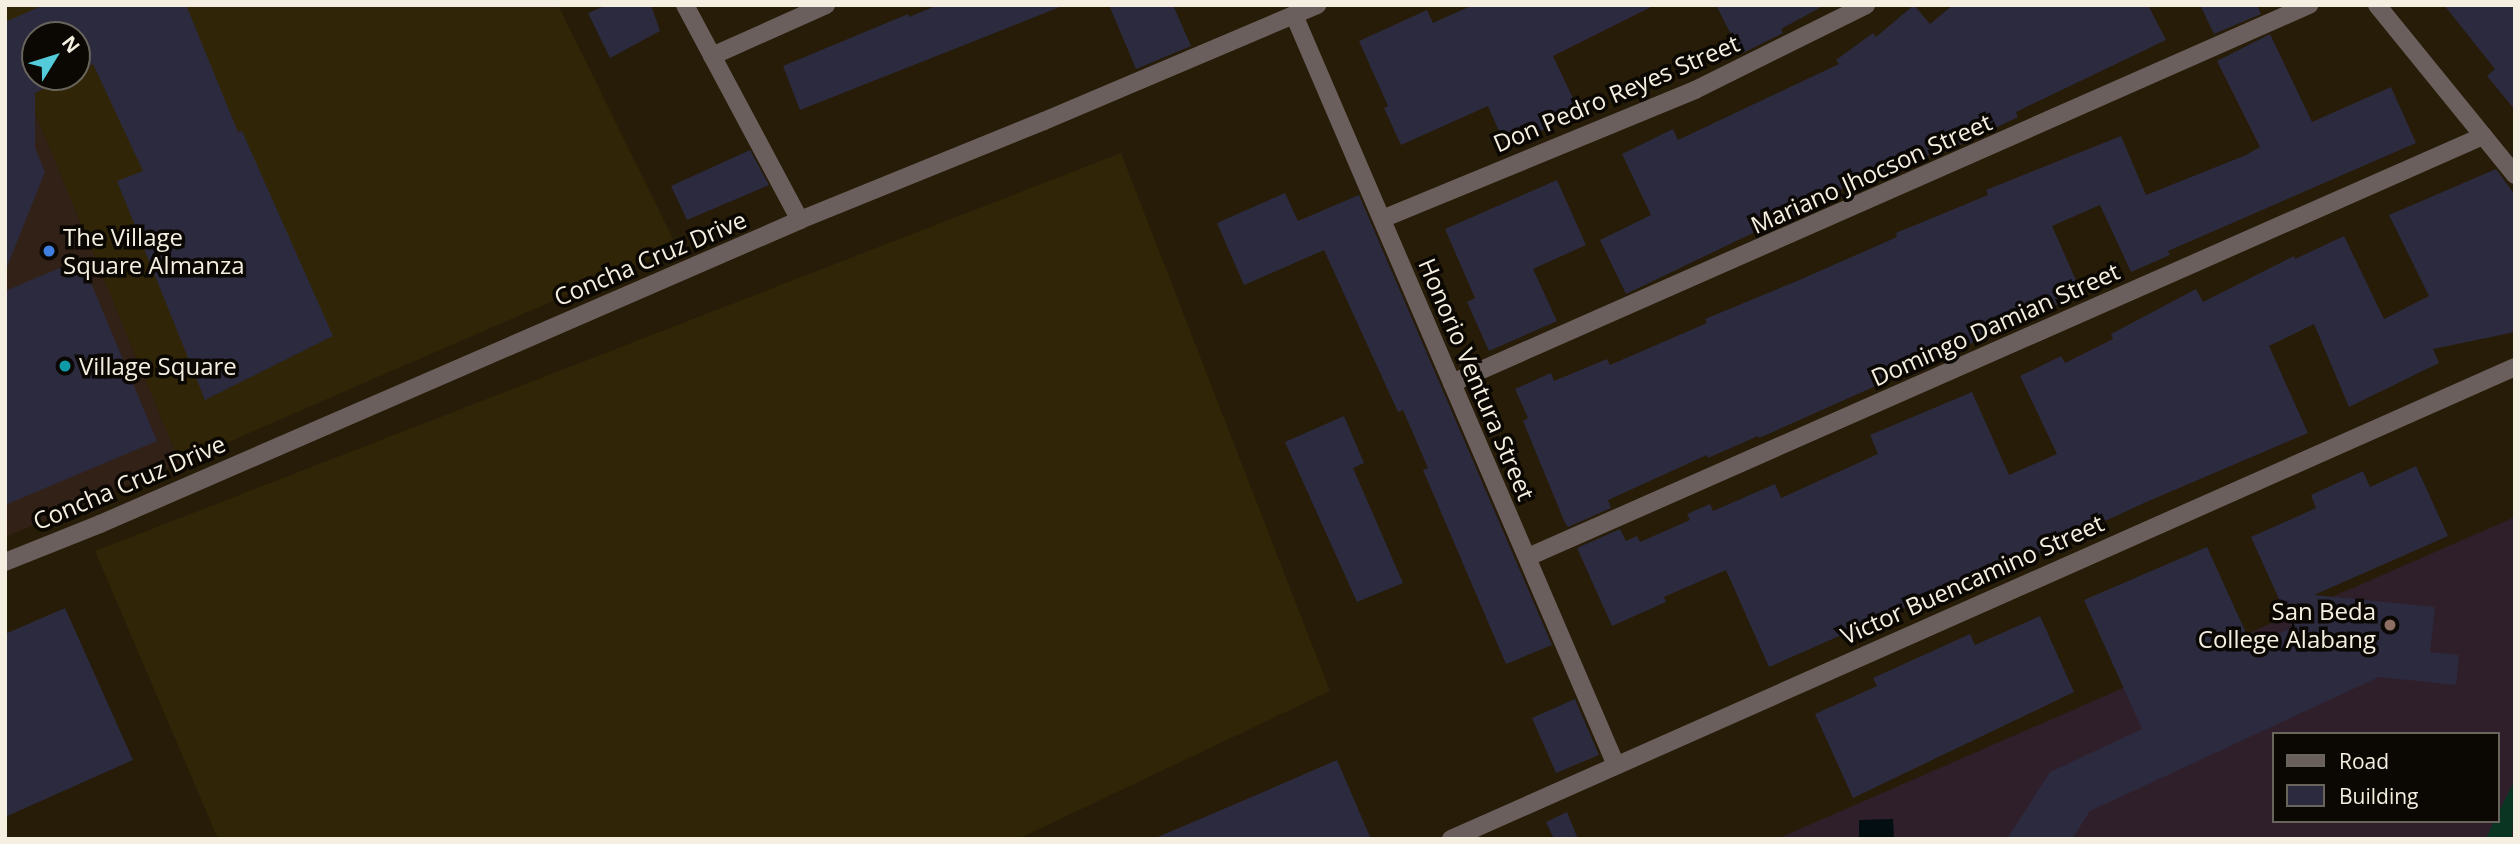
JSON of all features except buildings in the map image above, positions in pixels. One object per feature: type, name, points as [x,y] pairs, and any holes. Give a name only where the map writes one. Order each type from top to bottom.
[{"type":"street","points":[[685,5],[800,220]]},
{"type":"street","points":[[712,56],[826,5]]},
{"type":"street","name":"Concha Cruz Drive","points":[[5,562],[100,524],[800,220],[1044,121],[1317,5]]},
{"type":"street","name":"Don Pedro Reyes Street","points":[[1382,219],[1695,90],[1866,5]]},
{"type":"street","name":"Mariano Jhocson Street","points":[[1452,383],[2309,5]]},
{"type":"street","points":[[2377,5],[2515,175]]},
{"type":"street","name":"Honorio Ventura Street","points":[[1294,15],[1615,763]]},
{"type":"street","name":"Domingo Damian Street","points":[[1528,557],[2483,136]]},
{"type":"street","name":"Victor Buencamino Street","points":[[1451,839],[1615,763],[2515,367]]},
{"type":"shaded area","points":[[5,5],[558,5],[677,247],[180,463],[26,91],[91,91],[91,21],[21,21],[21,79],[5,40]]},
{"type":"shaded area","name":"The Village Square Almanza","points":[[5,40],[21,79],[21,91],[26,91],[180,463],[5,537]]},
{"type":"shaded area","points":[[1121,153],[1330,691],[1018,839],[218,839],[95,551]]},
{"type":"shaded area","name":"San Beda College Alabang","points":[[2515,517],[2515,839],[1777,839]]},
{"type":"shaded area","points":[[1893,819],[1894,839],[1859,839],[1859,820]]},
{"type":"green space","points":[[2515,780],[2512,839],[2486,839],[2493,823],[2499,823],[2499,811]]},
{"type":"place","name":"The Village Square Almanza","points":[[49,251]]},
{"type":"place","name":"Village Square","points":[[65,366]]},
{"type":"place","name":"San Beda College Alabang","points":[[2390,625]]}]
